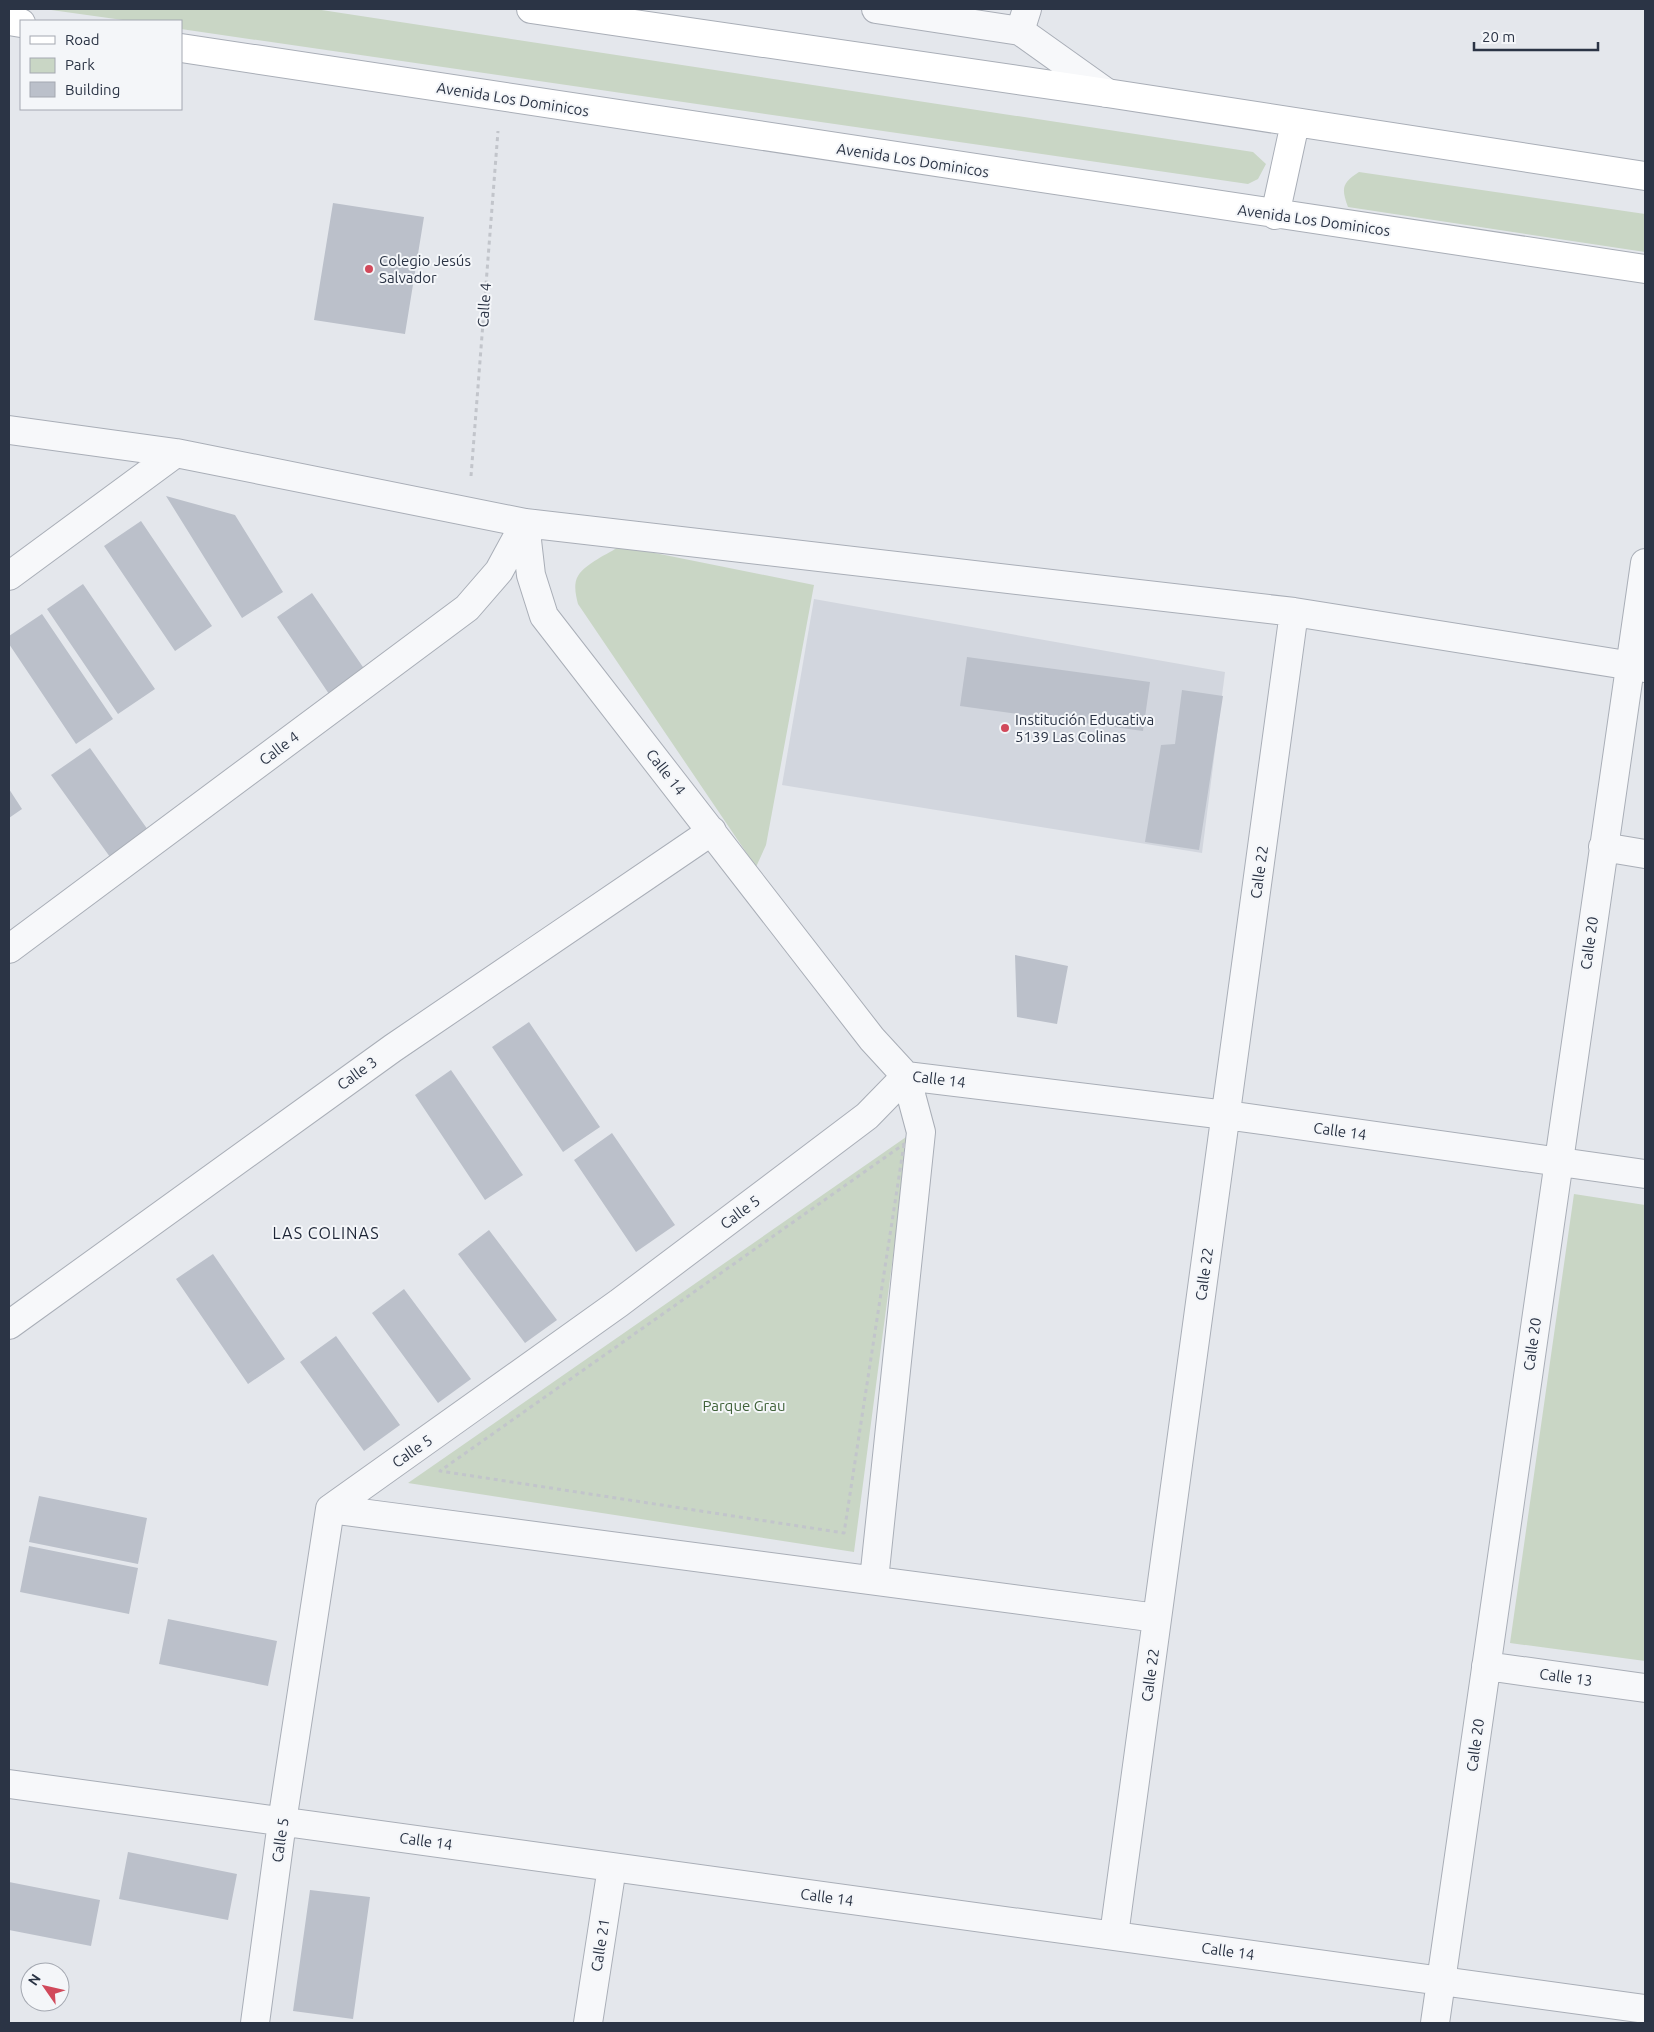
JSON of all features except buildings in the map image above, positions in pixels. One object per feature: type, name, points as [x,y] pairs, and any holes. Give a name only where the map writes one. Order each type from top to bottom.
[{"type":"main road","points":[[531,9],[1107,93],[1645,176]]},
{"type":"main road","name":"Avenida Los Dominicos","points":[[182,48],[1275,215],[1645,269]]},
{"type":"main road","points":[[1275,215],[1295,123]]},
{"type":"street","points":[[876,9],[1024,20],[1107,93]]},
{"type":"street","points":[[9,430],[176,454],[525,523],[1294,612],[1638,667],[1645,562]]},
{"type":"street","points":[[9,576],[176,454]]},
{"type":"street","name":"Calle 14","points":[[525,523],[531,575],[544,616],[872,1039],[906,1076],[1226,1114],[1645,1174]]},
{"type":"street","name":"Calle 4","points":[[9,949],[467,608],[500,571],[525,523]]},
{"type":"street","name":"Calle 22","points":[[1114,1936],[1294,612]]},
{"type":"street","name":"Calle 20","points":[[1435,2023],[1603,847],[1638,667]]},
{"type":"street","name":"Calle 3","points":[[9,1325],[393,1048],[712,831]]},
{"type":"street","points":[[1603,847],[1645,854]]},
{"type":"street","points":[[874,1580],[921,1132],[906,1076]]},
{"type":"street","name":"Calle 5","points":[[255,2023],[282,1822],[330,1509],[620,1304],[867,1116],[906,1076]]},
{"type":"street","points":[[330,1509],[1158,1618]]},
{"type":"street","name":"Calle 13","points":[[1486,1666],[1645,1688]]},
{"type":"street","name":"Calle 14","points":[[9,1784],[1645,2008]]},
{"type":"street","name":"Calle 21","points":[[588,2023],[612,1867]]},
{"type":"path","name":"Calle 4","points":[[468,512],[497,134],[502,98]]},
{"type":"path","points":[[904,1144],[844,1534],[440,1471],[480,1443],[904,1144]]},
{"type":"shaded area","name":"Institución Educativa 5139 Las Colinas","points":[[814,599],[1225,672],[1202,853],[782,785]]},
{"type":"green space","points":[[44,9],[315,9],[1253,152],[1266,164],[1258,179],[1248,184],[182,29],[182,20],[123,20]]},
{"type":"green space","points":[[1359,172],[1645,214],[1645,252],[1348,207],[1344,195],[1344,186],[1349,179]]},
{"type":"green space","points":[[620,546],[814,585],[766,845],[756,867],[578,604],[575,586],[578,576],[592,563]]},
{"type":"green space","name":"Parque Grau","points":[[909,1135],[854,1552],[408,1483]]},
{"type":"green space","points":[[1574,1194],[1645,1205],[1645,1661],[1510,1643]]},
{"type":"place","name":"Colegio Jesús Salvador","points":[[369,269]]},
{"type":"place","name":"Institución Educativa 5139 Las Colinas","points":[[1005,728]]},
{"type":"district","name":"LAS COLINAS","points":[[326,1233]]}]
